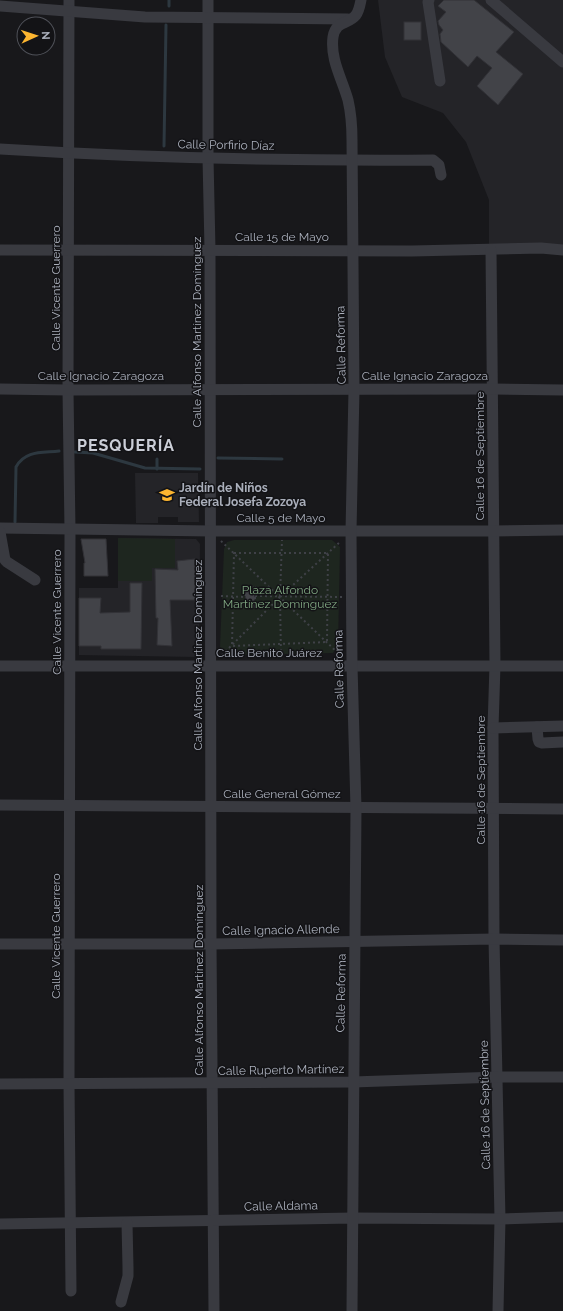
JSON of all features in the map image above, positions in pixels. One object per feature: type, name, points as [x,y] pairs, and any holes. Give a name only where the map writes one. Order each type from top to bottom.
[{"type":"street","name":"Calle Alfonso Martínez Domínguez","points":[[208,0],[208,158],[211,389],[211,944],[214,1311]]},
{"type":"street","points":[[0,6],[69,6],[145,16],[349,19],[357,13],[361,0]]},
{"type":"street","points":[[429,0],[428,2],[440,81]]},
{"type":"street","points":[[491,0],[563,62]]},
{"type":"street","name":"Calle Vicente Guerrero","points":[[69,6],[68,390],[70,666],[68,805],[71,1291]]},
{"type":"street","name":"Calle Reforma","points":[[349,19],[340,23],[335,30],[333,38],[334,58],[346,93],[351,115],[352,161],[354,390],[351,531],[352,666],[356,808],[352,1311]]},
{"type":"street","name":"Calle Porfirio Díaz","points":[[0,149],[208,158],[352,161],[433,160],[439,165],[441,175]]},
{"type":"street","name":"Calle 15 de Mayo","points":[[0,250],[127,251],[210,249],[353,251],[491,250],[541,248],[563,250]]},
{"type":"street","name":"Calle 16 de Septiembre","points":[[491,250],[495,665],[493,728],[494,939],[500,1218],[498,1311]]},
{"type":"street","name":"Calle Ignacio Zaragoza","points":[[0,389],[563,390]]},
{"type":"street","name":"Calle 5 de Mayo","points":[[0,528],[211,531],[563,530]]},
{"type":"street","points":[[0,532],[4,556],[7,562],[35,580]]},
{"type":"street","name":"Calle Benito Juárez","points":[[0,666],[563,666]]},
{"type":"street","points":[[493,728],[563,726]]},
{"type":"street","points":[[537,727],[539,742],[563,742]]},
{"type":"street","name":"Calle General Gómez","points":[[0,805],[563,809]]},
{"type":"street","name":"Calle Ignacio Allende","points":[[0,944],[355,943],[494,939],[563,940]]},
{"type":"street","name":"Calle Ruperto Martínez","points":[[0,1084],[213,1084],[353,1082],[498,1077],[563,1077]]},
{"type":"street","name":"Calle Aldama","points":[[0,1224],[353,1218],[563,1217]]},
{"type":"street","points":[[121,1302],[128,1276],[127,1223]]},
{"type":"path","points":[[211,531],[352,666]]},
{"type":"path","points":[[281,666],[280,596],[282,531]]},
{"type":"path","points":[[211,666],[280,596],[351,531]]},
{"type":"path","points":[[234,553],[328,553]]},
{"type":"path","points":[[232,646],[234,553]]},
{"type":"path","points":[[327,642],[328,553]]},
{"type":"path","points":[[245,586],[254,587],[254,596],[255,607],[246,607],[245,586]]},
{"type":"path","points":[[211,596],[245,597]]},
{"type":"path","points":[[254,596],[352,597]]},
{"type":"path","points":[[232,646],[327,642]]},
{"type":"shaded area","points":[[378,0],[563,0],[563,245],[489,247],[489,200],[466,142],[443,113],[402,97],[385,57]]},
{"type":"shaded area","name":"Jardín de Niños Federal Josefa Zozoya","points":[[135,473],[198,473],[199,522],[178,522],[178,517],[158,517],[158,523],[136,523]]},
{"type":"shaded area","points":[[118,538],[196,539],[200,544],[199,653],[196,657],[79,655],[79,588],[118,588]]},
{"type":"green space","points":[[118,538],[175,539],[175,568],[152,568],[152,581],[118,581]]},
{"type":"green space","name":"Plaza Alfondo Martínez Domínguez","points":[[234,540],[332,540],[340,547],[338,645],[333,653],[227,655],[223,652],[220,647],[224,549],[227,542]]},
{"type":"building","points":[[444,0],[474,0],[514,32],[496,52],[523,74],[498,105],[477,86],[492,68],[477,56],[468,67],[441,42],[440,34],[443,30],[438,21],[446,12],[438,6]]},
{"type":"building","points":[[404,22],[421,22],[421,40],[404,40]]},
{"type":"building","points":[[81,539],[106,539],[108,576],[84,576],[85,563]]},
{"type":"building","points":[[195,559],[195,600],[170,600],[172,646],[157,645],[158,618],[156,618],[155,569],[178,570],[177,561]]},
{"type":"building","points":[[130,583],[142,583],[141,649],[101,649],[101,646],[79,646],[79,598],[101,598],[100,613],[130,612]]},
{"type":"building","points":[[245,586],[254,587],[255,607],[246,607]]},
{"type":"waterway","points":[[169,0],[169,6]]},
{"type":"waterway","points":[[164,146],[166,25]]},
{"type":"waterway","points":[[15,522],[16,467],[29,455],[41,452],[59,451]]},
{"type":"waterway","points":[[75,452],[93,453],[145,468],[200,469]]},
{"type":"waterway","points":[[218,458],[282,459]]},
{"type":"waterway","points":[[157,459],[157,469]]},
{"type":"place","name":"Jardín de Niños Federal Josefa Zozoya","points":[[167,495]]},
{"type":"district","name":"PESQUERÍA","points":[[126,445]]}]
